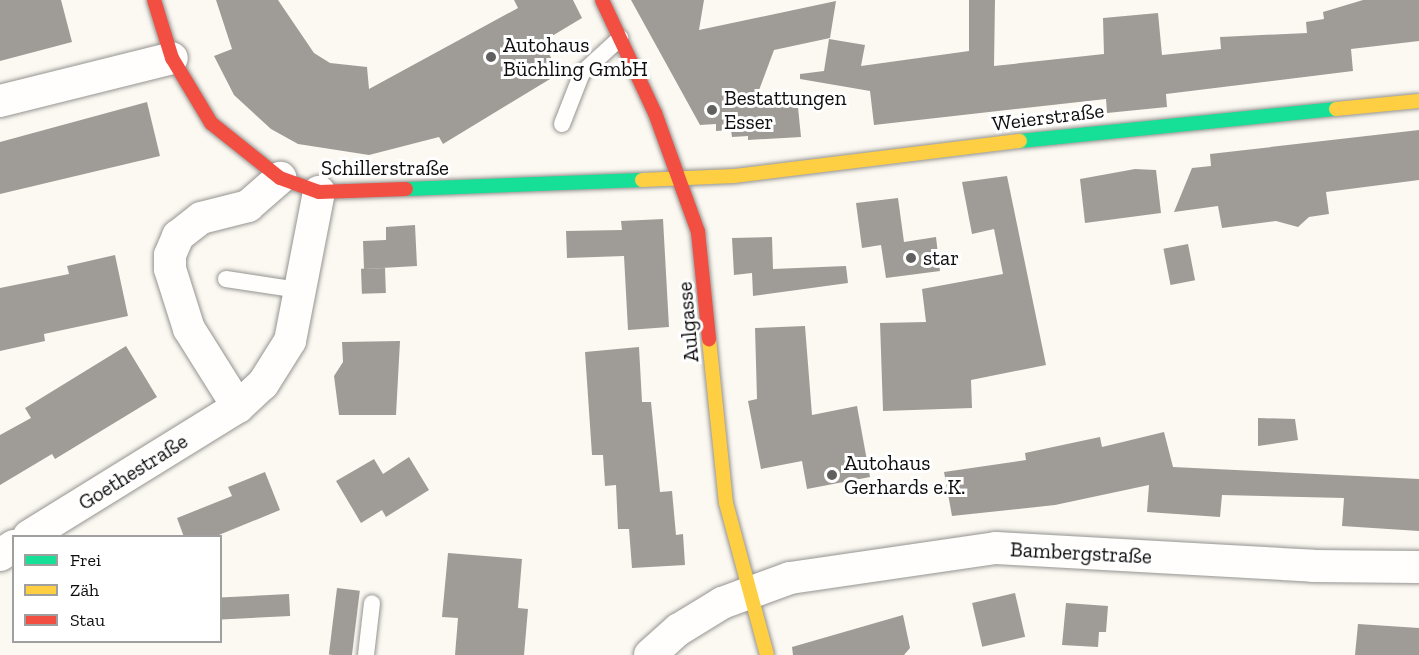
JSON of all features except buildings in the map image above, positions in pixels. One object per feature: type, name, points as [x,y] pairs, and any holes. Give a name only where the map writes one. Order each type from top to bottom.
[{"type":"street","name":"Schillerstraße","points":[[153,0],[172,58],[212,123],[280,178],[319,192],[682,181]]},
{"type":"street","name":"Aulgasse","points":[[602,0],[682,181],[706,280],[726,503],[747,591],[767,655]]},
{"type":"street","points":[[0,101],[172,58]]},
{"type":"street","name":"Weierstraße","points":[[682,181],[1419,101]]},
{"type":"street","points":[[238,407],[189,330],[170,269],[170,255],[178,236],[201,218],[248,206],[280,178]]},
{"type":"street","name":"Goethestraße","points":[[32,535],[238,407],[263,384],[290,341],[319,192]]},
{"type":"street","name":"Bambergstraße","points":[[651,655],[678,630],[747,591],[790,578],[996,548],[1313,566],[1419,567]]},
{"type":"lane","points":[[562,124],[582,73],[620,38]]},
{"type":"lane","points":[[226,279],[299,290]]},
{"type":"lane","points":[[366,655],[372,603]]},
{"type":"traffic: fast","points":[[1020,141],[1336,109]]},
{"type":"traffic: fast","points":[[406,189],[642,180]]},
{"type":"traffic: slow","points":[[1336,109],[1419,101]]},
{"type":"traffic: slow","points":[[642,180],[734,176],[1020,141]]},
{"type":"traffic: slow","points":[[709,339],[726,503],[767,655]]},
{"type":"traffic: jam","points":[[154,0],[172,58],[211,123],[280,178],[319,192],[406,189]]},
{"type":"traffic: jam","points":[[602,0],[655,113],[698,232],[709,339]]},
{"type":"place","name":"Autohaus Büchling GmbH","points":[[491,57]]},
{"type":"place","name":"Bestattungen Esser","points":[[712,110]]},
{"type":"place","name":"star","points":[[911,258]]},
{"type":"place","name":"Autohaus Gerhards e.K.","points":[[832,475]]}]
